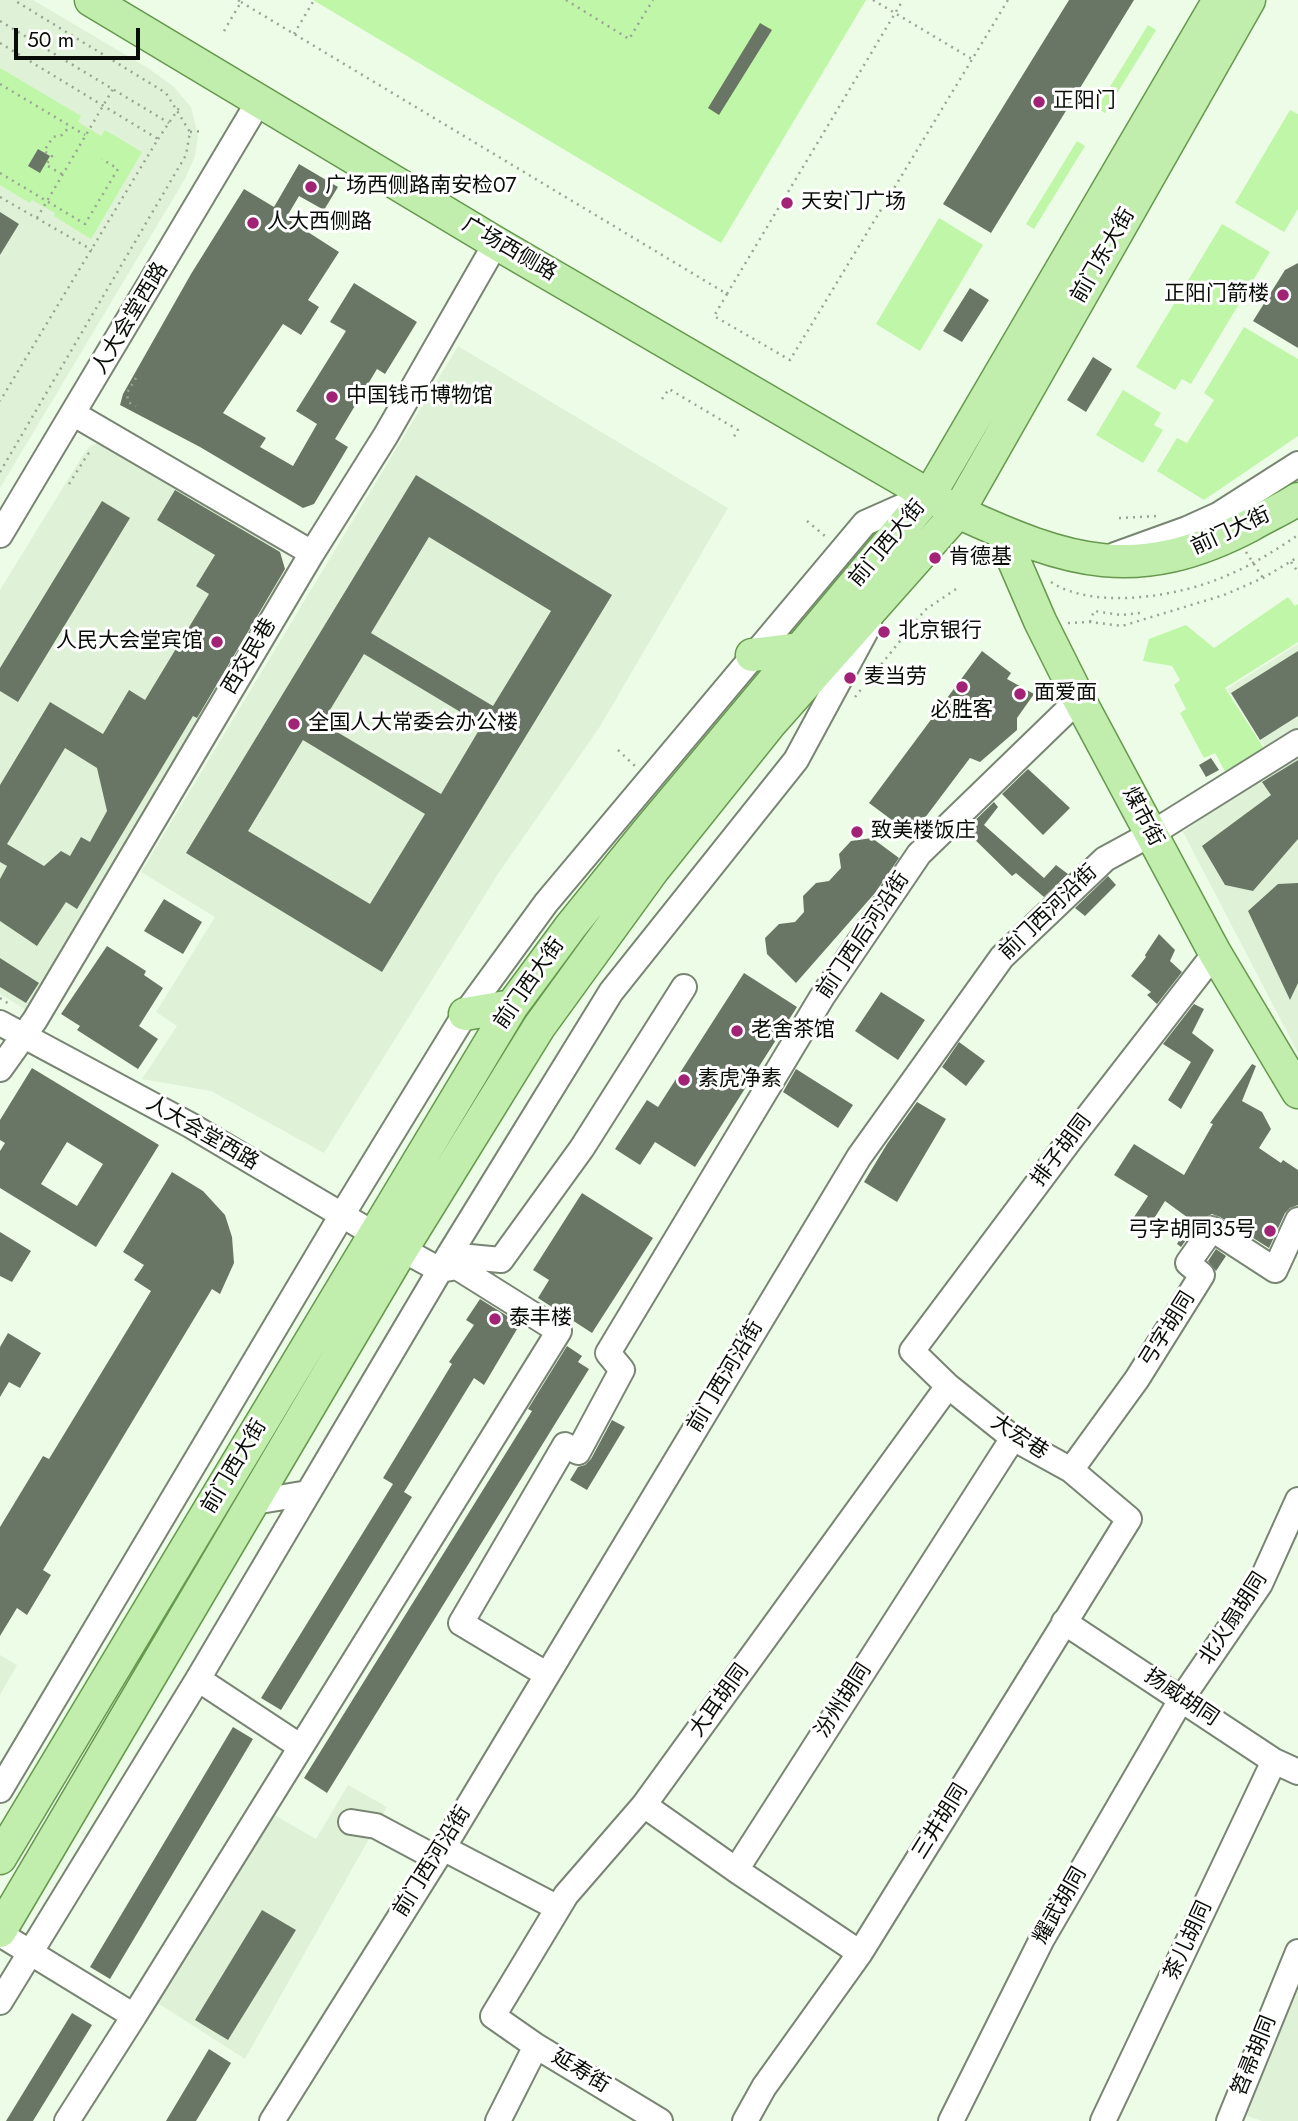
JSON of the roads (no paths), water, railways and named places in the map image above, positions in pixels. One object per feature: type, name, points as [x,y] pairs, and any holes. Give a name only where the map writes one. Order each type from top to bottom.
[{"type":"main road","name":"广场西侧路","points":[[91,0],[496,243],[958,512]]},
{"type":"main road","name":"前门东大街","points":[[930,494],[1219,0]]},
{"type":"main road","name":"前门东大街","points":[[958,512],[1250,0]]},
{"type":"main road","name":"前门西大街","points":[[0,1858],[512,1006],[579,915],[930,494]]},
{"type":"main road","name":"前门大街","points":[[958,512],[1002,533],[1050,551],[1098,561],[1142,561],[1185,554],[1225,538],[1296,500]]},
{"type":"main road","name":"前门西大街","points":[[0,1932],[402,1249],[539,1027],[653,870],[769,725],[958,512]]},
{"type":"main road","name":"煤市街","points":[[1002,533],[1040,621],[1079,699],[1215,953],[1298,1092]]},
{"type":"main road","points":[[752,655],[801,649]]},
{"type":"main road","points":[[465,1014],[512,1006]]},
{"type":"street","name":"人大会堂西路","points":[[0,535],[259,101]]},
{"type":"street","name":"西交民巷","points":[[0,1069],[23,1037],[312,552],[386,435],[496,243]]},
{"type":"street","points":[[74,414],[312,552]]},
{"type":"street","points":[[1098,561],[1218,515],[1298,464]]},
{"type":"street","name":"前门西大街","points":[[0,1790],[342,1215],[465,1014],[546,903],[865,523],[930,494]]},
{"type":"street","name":"前门西大街","points":[[0,2002],[198,1679],[444,1262],[611,992],[796,760],[889,588]]},
{"type":"street","name":"前门西后河沿街","points":[[546,1674],[461,1623],[565,1445],[578,1452],[622,1370],[608,1353],[822,997],[919,854],[1079,699]]},
{"type":"street","name":"前门西河沿街","points":[[272,2121],[440,1853],[859,1157],[1002,957],[1105,859],[1151,834],[1298,742]]},
{"type":"street","name":"排子胡同","points":[[912,1351],[1215,953]]},
{"type":"street","points":[[444,1262],[501,1260],[582,1147],[684,987]]},
{"type":"street","name":"人大会堂西路","points":[[0,1023],[190,1125],[374,1234],[402,1249],[444,1262]]},
{"type":"street","name":"弓字胡同","points":[[1071,1470],[1137,1379],[1202,1275],[1188,1264],[1212,1229],[1275,1270],[1298,1220]]},
{"type":"street","points":[[67,2121],[559,1331],[444,1262]]},
{"type":"street","name":"大宏巷","points":[[912,1351],[948,1386],[1013,1438],[1071,1470],[1129,1519]]},
{"type":"street","name":"大耳胡同","points":[[493,2016],[566,1895],[644,1805],[948,1386]]},
{"type":"street","name":"汾州胡同","points":[[736,1870],[1013,1438]]},
{"type":"street","points":[[254,1502],[308,1493]]},
{"type":"street","name":"北火扇胡同","points":[[1182,1698],[1260,1584],[1298,1500]]},
{"type":"street","name":"三井胡同","points":[[745,2121],[764,2087],[860,1952],[1129,1519]]},
{"type":"street","name":"扬威胡同","points":[[1065,1622],[1274,1761],[1298,1772]]},
{"type":"street","points":[[198,1679],[301,1747]]},
{"type":"street","name":"耀武胡同","points":[[951,2121],[1042,1938],[1182,1698]]},
{"type":"street","name":"茶儿胡同","points":[[1103,2121],[1274,1761]]},
{"type":"street","points":[[644,1805],[860,1952]]},
{"type":"street","points":[[351,1822],[376,1826],[558,1908]]},
{"type":"street","points":[[0,1932],[134,2016]]},
{"type":"street","name":"笤帚胡同","points":[[1229,2121],[1298,1952]]},
{"type":"street","name":"延寿街","points":[[493,2016],[660,2121]]},
{"type":"street","points":[[498,2121],[537,2046]]},
{"type":"place","name":"正阳门","points":[[1039,102]]},
{"type":"place","name":"广场西侧路南安检07","points":[[311,187]]},
{"type":"place","name":"天安门广场","points":[[787,203]]},
{"type":"place","name":"人大西侧路","points":[[253,223]]},
{"type":"place","name":"正阳门箭楼","points":[[1283,295]]},
{"type":"place","name":"中国钱币博物馆","points":[[332,397]]},
{"type":"place","name":"肯德基","points":[[935,558]]},
{"type":"place","name":"北京银行","points":[[884,632]]},
{"type":"place","name":"人民大会堂宾馆","points":[[217,642]]},
{"type":"place","name":"麦当劳","points":[[850,678]]},
{"type":"place","name":"必胜客","points":[[962,687]]},
{"type":"place","name":"面爱面","points":[[1020,694]]},
{"type":"place","name":"全国人大常委会办公楼","points":[[294,724]]},
{"type":"place","name":"致美楼饭庄","points":[[857,832]]},
{"type":"place","name":"老舍茶馆","points":[[737,1031]]},
{"type":"place","name":"素虎净素","points":[[684,1080]]},
{"type":"place","name":"弓字胡同35号","points":[[1270,1231]]},
{"type":"place","name":"泰丰楼","points":[[495,1319]]}]
